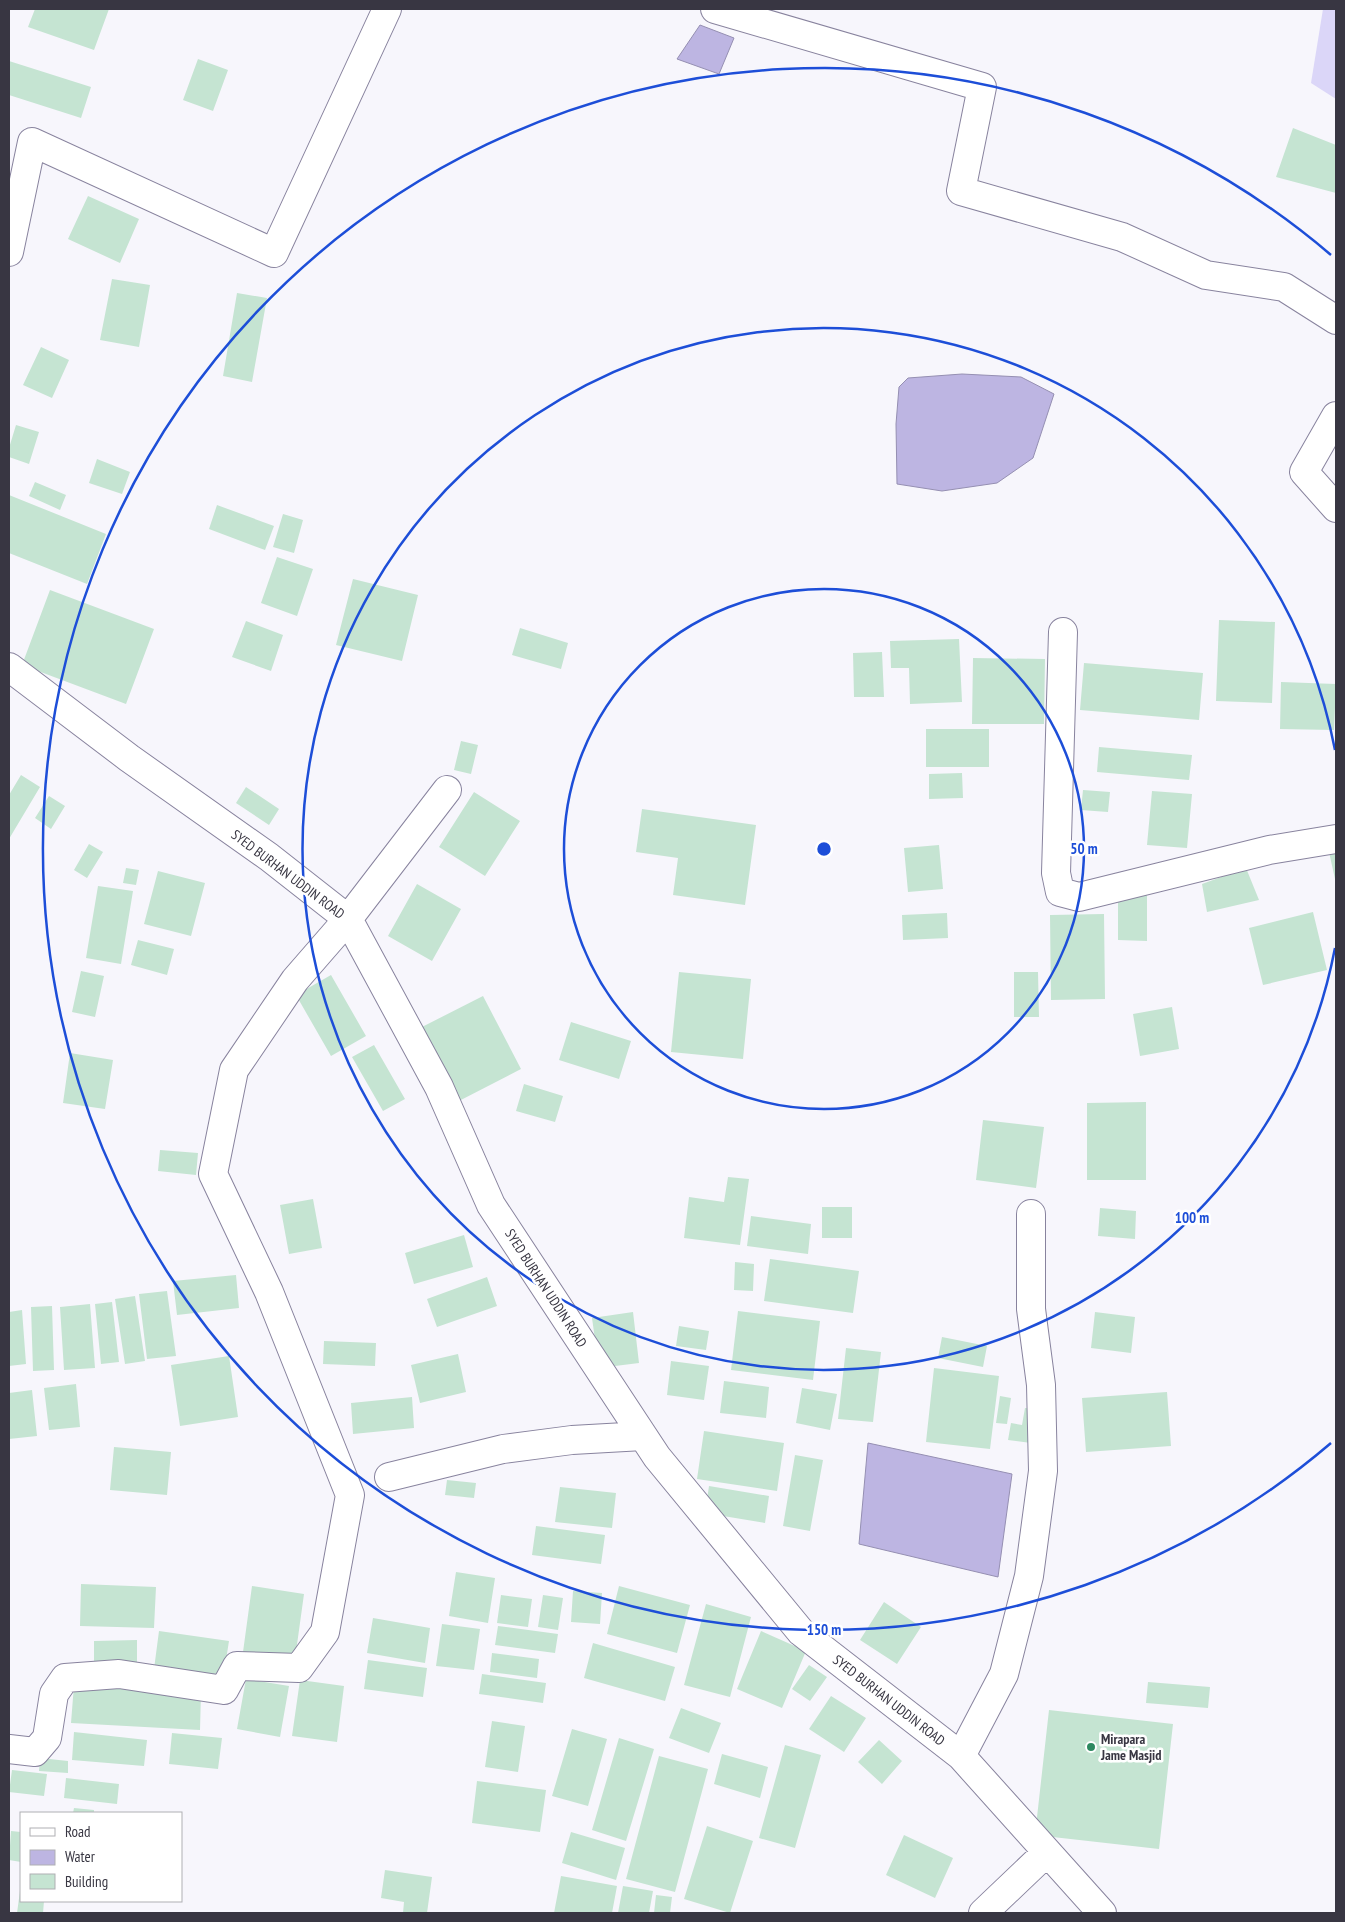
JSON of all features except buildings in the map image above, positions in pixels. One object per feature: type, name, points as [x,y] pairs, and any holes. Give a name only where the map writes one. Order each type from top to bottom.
[{"type":"street","points":[[9,252],[32,142],[274,254],[387,9]]},
{"type":"street","points":[[715,9],[982,87],[961,191],[1122,237],[1206,275],[1284,287],[1336,320]]},
{"type":"street","points":[[1336,416],[1304,472],[1336,508]]},
{"type":"street","points":[[1063,632],[1056,873],[1060,892],[1079,897],[1269,850],[1336,839]]},
{"type":"street","name":"SYED BURHAN UDDIN ROAD","points":[[9,667],[129,758],[269,857],[348,919],[439,1087],[491,1205],[657,1457],[801,1632],[961,1756],[1102,1913]]},
{"type":"street","points":[[9,1749],[35,1752],[47,1738],[54,1694],[65,1678],[119,1674],[224,1690],[237,1666],[299,1668],[325,1632],[350,1496],[269,1292],[213,1174],[234,1070],[294,980],[348,919],[447,790]]},
{"type":"street","points":[[961,1756],[1004,1674],[1029,1576],[1043,1471],[1041,1385],[1031,1309],[1031,1214]]},
{"type":"street","points":[[389,1477],[502,1449],[572,1440],[643,1436]]},
{"type":"street","points":[[983,1913],[1046,1852]]},
{"type":"shaded area","points":[[1323,9],[1336,9],[1336,99],[1311,83]]},
{"type":"water","points":[[700,25],[734,38],[719,74],[677,59]]},
{"type":"water","points":[[962,374],[1021,377],[1054,394],[1033,458],[997,483],[942,491],[897,484],[896,424],[899,387],[908,378]]},
{"type":"water","points":[[868,1443],[1012,1474],[998,1577],[859,1544]]},
{"type":"place","name":"Mirapara Jame Masjid","points":[[1091,1747]]}]
